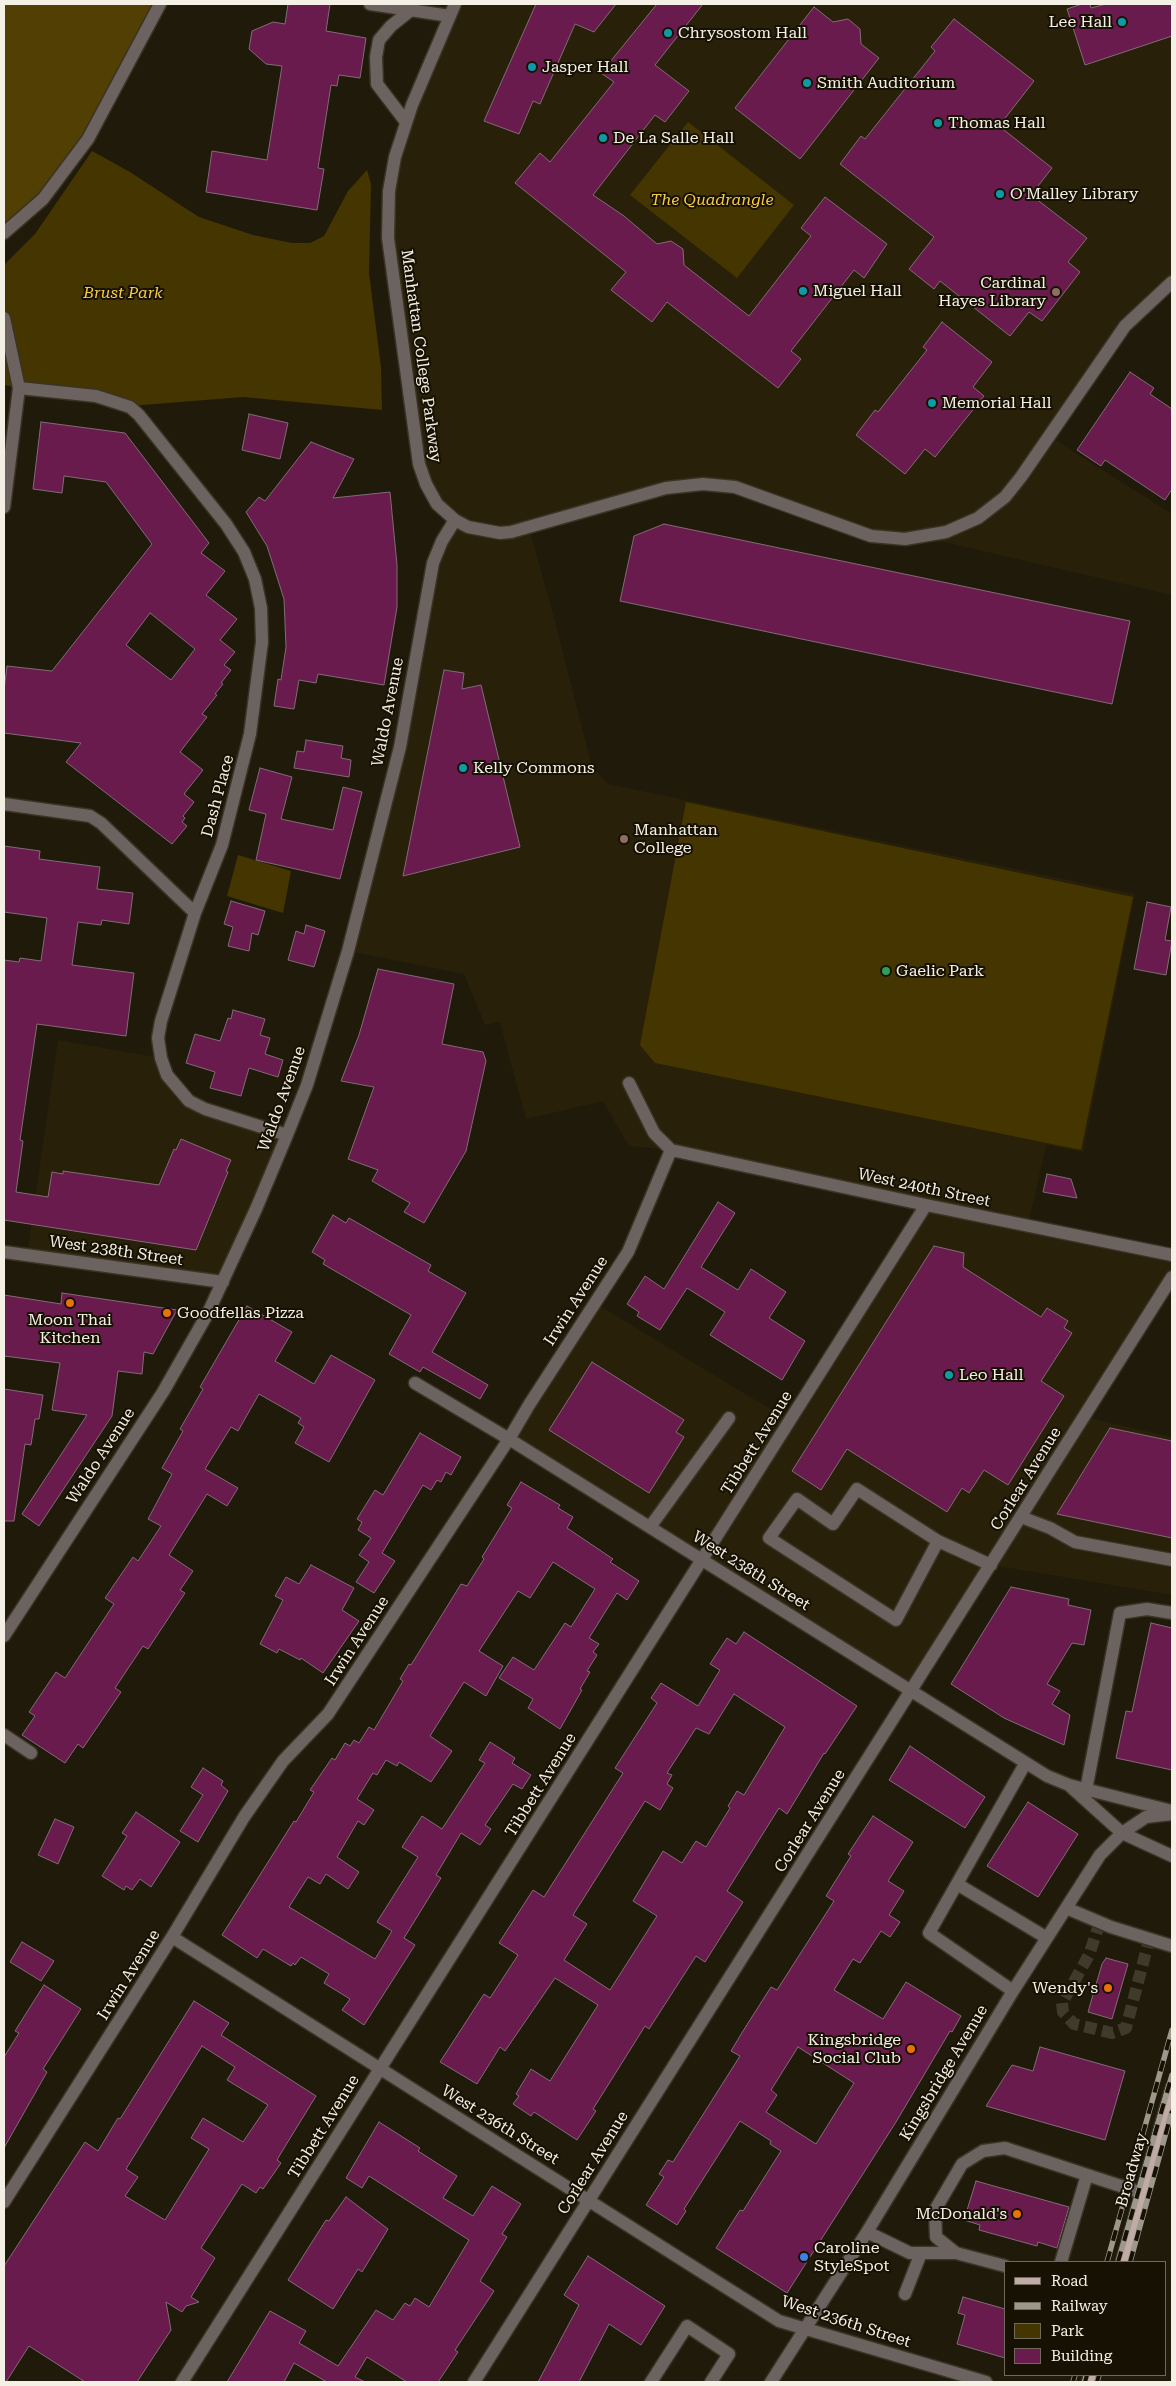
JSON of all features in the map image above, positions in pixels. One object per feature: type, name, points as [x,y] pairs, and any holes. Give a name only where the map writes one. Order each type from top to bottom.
[{"type":"main road","name":"Broadway","points":[[1122,2261],[1172,2087]]},
{"type":"street","points":[[4,233],[43,198],[88,139],[160,4]]},
{"type":"street","points":[[370,4],[411,7],[450,16]]},
{"type":"street","name":"Manhattan College Parkway","points":[[455,4],[406,122],[395,157],[389,191],[389,253],[419,464],[437,504],[455,520],[468,527],[506,532],[666,488],[703,484],[735,487],[871,536],[904,539],[946,532],[978,518],[1005,497],[1021,477],[1125,326],[1172,282]]},
{"type":"street","points":[[406,122],[377,84],[376,57],[380,40],[390,26],[411,7]]},
{"type":"street","points":[[4,318],[19,388],[4,507]]},
{"type":"street","name":"Dash Place","points":[[19,388],[96,396],[122,404],[140,415],[226,524],[244,552],[255,579],[261,608],[262,642],[250,734],[222,845],[195,913],[161,1021],[158,1038],[161,1058],[167,1075],[190,1101],[205,1110],[287,1135]]},
{"type":"street","name":"Waldo Avenue","points":[[4,1636],[163,1392],[223,1282],[287,1135],[306,1085],[348,951],[400,747],[433,564],[442,541],[455,520]]},
{"type":"street","points":[[4,804],[90,816],[101,823],[195,913]]},
{"type":"street","points":[[629,1083],[654,1132],[670,1150]]},
{"type":"street","name":"West 240th Street","points":[[670,1150],[1172,1256]]},
{"type":"street","name":"Irwin Avenue","points":[[4,2202],[172,1937],[244,1817],[283,1762],[328,1714],[509,1439],[528,1405],[628,1252],[670,1150]]},
{"type":"street","name":"Tibbett Avenue","points":[[182,2382],[926,1205]]},
{"type":"street","name":"West 238th Street","points":[[4,1252],[223,1282]]},
{"type":"street","name":"Corlear Avenue","points":[[474,2382],[1172,1277]]},
{"type":"street","name":"West 238th Street","points":[[415,1383],[509,1439],[703,1560],[1025,1764],[1069,1785],[1172,1813]]},
{"type":"street","points":[[650,1527],[729,1418]]},
{"type":"street","points":[[938,1541],[896,1620],[769,1538],[797,1499],[833,1524],[856,1489],[938,1541],[990,1565]]},
{"type":"street","points":[[1021,1517],[1050,1528],[1075,1542],[1172,1560]]},
{"type":"street","points":[[1086,1790],[1120,1613],[1147,1609],[1172,1613]]},
{"type":"street","points":[[4,1735],[31,1753]]},
{"type":"street","points":[[1013,1991],[929,1933],[1025,1764]]},
{"type":"street","name":"West 238th Street","points":[[1069,1785],[1122,1833],[1172,1856]]},
{"type":"street","name":"Kingsbridge Avenue","points":[[771,2382],[867,2232],[1013,1991],[1100,1855],[1122,1833],[1146,1817],[1172,1813]]},
{"type":"street","points":[[957,1884],[1047,1938]]},
{"type":"street","points":[[1066,1908],[1111,1927],[1172,1946]]},
{"type":"street","name":"West 236th Street","points":[[172,1937],[779,2321],[986,2382]]},
{"type":"street","points":[[956,2253],[936,2236],[935,2210],[962,2164],[983,2151],[1005,2148],[1142,2193]]},
{"type":"street","points":[[1061,2261],[1087,2175]]},
{"type":"street","points":[[867,2232],[910,2253],[956,2253],[1004,2266]]},
{"type":"street","points":[[905,2294],[922,2253]]},
{"type":"street","points":[[652,2382],[687,2326],[729,2354],[712,2382]]},
{"type":"shaded area","points":[[4,4],[160,4],[62,175],[4,233]]},
{"type":"shaded area","name":"Manhattan College","points":[[455,4],[1172,4],[1172,282],[1151,300],[1049,436],[1172,514],[1172,595],[944,542],[883,538],[745,491],[703,484],[529,528],[592,767],[608,784],[1135,894],[1083,1152],[1046,1145],[1028,1226],[1172,1255],[1172,1277],[1084,1417],[1172,1437],[1172,1595],[991,1565],[911,1691],[509,1439],[595,1303],[790,1421],[926,1205],[671,1150],[629,1146],[603,1101],[526,1119],[500,1022],[485,1025],[464,974],[348,951],[400,747],[433,563],[455,520],[426,484],[389,253],[392,174]]},
{"type":"shaded area","points":[[58,1040],[161,1058],[189,1101],[287,1135],[223,1282],[27,1255]]},
{"type":"green space","name":"The Quadrangle","points":[[688,122],[794,205],[737,278],[630,195]]},
{"type":"green space","name":"Brust Park","points":[[92,151],[130,172],[199,217],[253,235],[292,243],[310,243],[324,236],[348,191],[367,170],[371,184],[369,273],[381,367],[382,410],[243,397],[130,406],[4,385],[4,265],[35,234]]},
{"type":"green space","name":"Gaelic Park","points":[[686,802],[1133,897],[1081,1150],[655,1063],[640,1045]]},
{"type":"green space","points":[[238,855],[291,871],[283,913],[227,896]]},
{"type":"building","points":[[288,4],[330,4],[326,31],[366,38],[360,78],[339,75],[337,86],[331,85],[318,168],[324,169],[317,210],[206,192],[212,151],[267,160],[282,66],[266,64],[249,49],[252,31],[273,22],[285,24]]},
{"type":"building","name":"Jasper Hall","points":[[536,4],[616,4],[594,32],[575,24],[540,104],[533,101],[519,134],[484,121]]},
{"type":"building","points":[[657,4],[703,4],[655,65],[689,91],[665,122],[655,115],[593,195],[624,216],[657,244],[671,241],[683,249],[684,265],[749,316],[811,236],[801,228],[825,197],[887,244],[864,278],[854,270],[791,351],[801,359],[778,388],[667,302],[652,322],[611,290],[626,272],[515,183],[540,153],[550,162],[614,82],[601,73]]},
{"type":"building","name":"Lee Hall","points":[[1082,4],[1090,4],[1091,8],[1106,4],[1172,4],[1172,36],[1085,65],[1067,9]]},
{"type":"building","name":"Smith Auditorium","points":[[814,7],[833,22],[848,19],[860,29],[861,44],[879,58],[800,159],[735,108]]},
{"type":"building","points":[[954,19],[1034,81],[999,126],[1052,168],[1031,195],[1087,238],[1068,262],[1080,272],[1042,321],[1029,312],[1010,336],[940,281],[934,289],[909,269],[934,237],[840,164],[861,136],[865,139],[935,51],[931,47]]},
{"type":"building","name":"Memorial Hall","points":[[942,322],[992,362],[973,387],[984,396],[935,457],[925,449],[905,474],[856,435],[875,410],[878,412],[927,350],[923,347]]},
{"type":"building","points":[[1130,372],[1154,388],[1150,394],[1172,409],[1172,489],[1165,500],[1105,460],[1101,466],[1077,450]]},
{"type":"building","points":[[249,414],[288,423],[280,459],[242,450]]},
{"type":"building","points":[[41,422],[125,433],[209,543],[201,553],[225,571],[206,595],[237,619],[220,640],[235,652],[224,665],[231,670],[221,683],[223,684],[215,694],[217,695],[202,714],[207,717],[180,752],[203,770],[184,794],[194,802],[183,816],[185,818],[182,822],[187,826],[172,844],[66,762],[81,743],[4,733],[4,690],[7,666],[52,671],[152,544],[106,482],[64,476],[62,493],[33,489]],"holes":[[[150,613],[195,649],[171,680],[126,645]]]},
{"type":"building","points":[[311,442],[354,459],[333,498],[390,492],[397,565],[397,607],[384,685],[318,674],[316,683],[299,680],[294,709],[274,706],[278,679],[281,680],[286,647],[284,599],[267,546],[246,512],[259,497],[265,501]]},
{"type":"building","points":[[664,524],[1130,621],[1112,704],[620,601],[634,536]]},
{"type":"building","name":"Kelly Commons","points":[[444,670],[464,673],[462,689],[481,685],[520,847],[403,876]]},
{"type":"building","points":[[306,740],[343,746],[341,758],[351,760],[349,777],[294,768],[297,751],[304,752]]},
{"type":"building","points":[[260,768],[292,777],[281,819],[333,830],[343,787],[362,792],[340,879],[256,860],[266,814],[249,810]]},
{"type":"building","points":[[4,846],[40,851],[39,859],[100,867],[97,889],[133,893],[129,924],[102,920],[101,925],[78,922],[72,965],[134,973],[126,1036],[37,1024],[20,1140],[23,1141],[16,1192],[48,1197],[52,1172],[63,1174],[63,1171],[159,1185],[174,1149],[176,1150],[181,1139],[231,1160],[226,1171],[228,1172],[196,1250],[4,1220],[4,960],[19,962],[20,958],[41,961],[47,918],[4,912]]},
{"type":"building","points":[[231,901],[265,911],[258,935],[252,933],[249,951],[228,946],[233,927],[224,924]]},
{"type":"building","points":[[1147,902],[1171,907],[1165,940],[1172,941],[1166,975],[1134,969]]},
{"type":"building","points":[[306,925],[325,931],[314,967],[288,960],[296,931],[304,934]]},
{"type":"building","points":[[378,969],[454,984],[442,1044],[483,1052],[486,1061],[466,1151],[424,1223],[404,1212],[410,1203],[372,1181],[378,1170],[348,1159],[374,1087],[341,1081],[359,1035]]},
{"type":"building","points":[[233,1010],[265,1019],[260,1035],[270,1038],[265,1054],[283,1060],[278,1077],[249,1068],[241,1096],[210,1088],[215,1072],[186,1063],[195,1034],[220,1041],[228,1018],[231,1019]]},
{"type":"building","points":[[1047,1174],[1071,1179],[1077,1198],[1043,1192]]},
{"type":"building","points":[[718,1202],[735,1213],[701,1267],[738,1290],[751,1269],[786,1292],[769,1318],[805,1341],[782,1380],[710,1335],[725,1312],[687,1288],[660,1330],[637,1316],[639,1312],[627,1304],[645,1276],[664,1289]]},
{"type":"building","points":[[333,1215],[346,1223],[349,1218],[431,1265],[428,1271],[466,1293],[432,1352],[488,1385],[480,1399],[423,1367],[420,1372],[389,1354],[411,1315],[323,1264],[325,1260],[312,1252]]},
{"type":"building","name":"Leo Hall","points":[[934,1246],[964,1253],[963,1267],[1041,1317],[1047,1308],[1068,1321],[1064,1328],[1072,1333],[1041,1381],[1064,1396],[1008,1485],[984,1470],[969,1493],[962,1488],[947,1512],[847,1449],[821,1490],[792,1471]]},
{"type":"building","points":[[62,1293],[177,1310],[153,1354],[144,1352],[142,1374],[118,1371],[112,1416],[39,1526],[22,1514],[87,1415],[52,1410],[60,1363],[4,1356],[4,1295],[61,1304]]},
{"type":"building","points":[[247,1306],[292,1332],[275,1361],[314,1384],[331,1355],[375,1380],[329,1462],[295,1443],[304,1427],[298,1423],[301,1418],[259,1394],[238,1431],[231,1427],[205,1469],[238,1488],[227,1506],[207,1494],[169,1555],[193,1571],[180,1590],[185,1593],[148,1649],[143,1646],[115,1688],[121,1692],[83,1748],[78,1744],[65,1763],[22,1735],[35,1716],[29,1712],[56,1672],[65,1678],[114,1604],[105,1598],[133,1557],[138,1561],[161,1526],[148,1519],[172,1474],[162,1468],[183,1431],[180,1429],[203,1389],[200,1387]]},
{"type":"building","points":[[592,1362],[684,1420],[676,1432],[684,1437],[649,1493],[549,1430]]},
{"type":"building","points":[[4,1389],[43,1395],[39,1419],[35,1419],[31,1445],[25,1444],[14,1521],[4,1521]]},
{"type":"building","points":[[1110,1428],[1172,1441],[1172,1538],[1057,1514]]},
{"type":"building","points":[[420,1433],[461,1457],[451,1475],[446,1472],[441,1482],[437,1480],[431,1490],[423,1485],[382,1553],[395,1561],[374,1593],[356,1582],[369,1562],[359,1555],[371,1538],[358,1530],[362,1522],[357,1519],[375,1490],[383,1495]]},
{"type":"building","points":[[521,1482],[560,1505],[558,1508],[573,1517],[567,1528],[613,1559],[610,1562],[639,1581],[627,1600],[617,1593],[589,1638],[599,1644],[593,1652],[597,1655],[587,1671],[590,1672],[580,1689],[582,1690],[560,1729],[528,1708],[533,1699],[499,1678],[513,1657],[534,1670],[565,1623],[571,1627],[595,1589],[553,1562],[530,1598],[518,1591],[479,1651],[503,1666],[486,1696],[464,1682],[430,1736],[452,1751],[431,1782],[399,1762],[397,1766],[386,1760],[377,1775],[373,1773],[357,1799],[374,1810],[364,1825],[358,1821],[337,1857],[359,1872],[348,1889],[326,1874],[320,1884],[308,1877],[289,1907],[375,1959],[392,1931],[377,1922],[418,1857],[402,1847],[422,1816],[442,1829],[485,1763],[479,1760],[490,1742],[515,1758],[512,1763],[531,1775],[522,1789],[513,1784],[485,1825],[491,1829],[480,1845],[461,1833],[436,1875],[441,1878],[404,1938],[415,1945],[364,2025],[342,2010],[350,1999],[324,1983],[329,1974],[301,1957],[295,1965],[293,1963],[291,1966],[263,1949],[257,1958],[222,1935],[294,1821],[296,1822],[314,1792],[310,1790],[332,1758],[335,1760],[345,1743],[350,1746],[354,1740],[359,1743],[369,1727],[374,1730],[403,1681],[400,1679],[409,1664],[411,1665],[461,1584],[467,1586],[484,1559],[482,1557],[512,1508],[507,1505]]},
{"type":"building","points":[[311,1565],[354,1588],[342,1610],[359,1621],[323,1673],[301,1658],[300,1660],[279,1649],[277,1653],[260,1644],[283,1600],[275,1596],[286,1577],[299,1584]]},
{"type":"building","points":[[1011,1587],[1069,1599],[1068,1605],[1091,1610],[1084,1645],[1072,1643],[1047,1684],[1060,1691],[1052,1704],[1070,1715],[1064,1745],[1004,1718],[951,1684]]},
{"type":"building","points":[[1151,1623],[1172,1628],[1172,1770],[1116,1758],[1126,1711],[1132,1712]]},
{"type":"building","points":[[744,1632],[857,1706],[824,1753],[787,1814],[779,1808],[727,1891],[743,1902],[705,1962],[696,1956],[649,2029],[645,2026],[593,2109],[596,2111],[577,2140],[534,2112],[531,2116],[513,2104],[519,2096],[516,2094],[531,2069],[550,2081],[598,2005],[555,1978],[505,2051],[500,2047],[477,2084],[440,2062],[484,1994],[490,1998],[518,1955],[499,1943],[533,1890],[544,1897],[623,1773],[615,1768],[657,1703],[651,1698],[661,1683],[698,1706],[720,1670],[710,1664],[727,1638],[736,1644]],"holes":[[[734,1694],[785,1727],[744,1795],[737,1791],[728,1806],[730,1808],[706,1847],[696,1841],[682,1863],[663,1851],[633,1901],[657,1916],[610,1990],[564,1960],[587,1924],[573,1915],[645,1801],[660,1810],[673,1788],[667,1784],[672,1775],[667,1773],[696,1728],[709,1734]]]},
{"type":"building","points":[[910,1746],[985,1797],[965,1828],[889,1780]]},
{"type":"building","points":[[203,1768],[223,1781],[221,1785],[228,1791],[198,1842],[180,1831],[203,1795],[191,1787]]},
{"type":"building","points":[[1028,1802],[1078,1834],[1038,1897],[987,1866]]},
{"type":"building","points":[[136,1812],[180,1842],[151,1887],[140,1879],[132,1890],[126,1886],[124,1890],[102,1876],[127,1836],[122,1833]]},
{"type":"building","points":[[873,1816],[913,1842],[888,1881],[904,1891],[889,1915],[900,1922],[890,1937],[881,1931],[860,1963],[853,1959],[834,1990],[883,2019],[906,1982],[961,2016],[787,2293],[716,2248],[740,2210],[743,2211],[781,2151],[770,2144],[771,2141],[740,2121],[684,2209],[686,2211],[677,2225],[646,2205],[664,2177],[659,2174],[668,2160],[673,2162],[740,2056],[731,2051],[743,2031],[771,1987],[777,1990],[834,1901],[826,1896],[851,1856],[848,1854]],"holes":[[[798,2047],[854,2083],[816,2144],[766,2112],[777,2095],[771,2090]]]},
{"type":"building","points":[[55,1819],[74,1827],[58,1864],[38,1855]]},
{"type":"building","points":[[22,1942],[54,1961],[41,1981],[10,1962]]},
{"type":"building","name":"Wendy's","points":[[1106,1958],[1128,1964],[1112,2019],[1088,2012],[1102,1964]]},
{"type":"building","points":[[44,1985],[81,2009],[43,2069],[47,2072],[4,2148],[4,2057],[19,2033],[15,2031]]},
{"type":"building","points":[[194,2001],[229,2023],[221,2035],[316,2096],[277,2160],[281,2163],[263,2189],[260,2187],[256,2193],[242,2184],[201,2248],[215,2258],[191,2297],[199,2302],[186,2306],[182,2312],[166,2302],[171,2330],[137,2382],[85,2382],[29,2346],[6,2382],[4,2382],[4,2266],[85,2142],[98,2151],[118,2118],[120,2119]],"holes":[[[202,2046],[235,2067],[227,2080],[268,2105],[243,2142],[203,2118],[191,2138],[209,2149],[165,2220],[125,2196],[138,2177],[126,2169]]]},
{"type":"building","points":[[1040,2047],[1125,2071],[1105,2140],[986,2106],[1012,2065],[1033,2071]]},
{"type":"building","points":[[379,2122],[420,2148],[418,2151],[457,2176],[443,2198],[473,2216],[492,2186],[521,2204],[502,2234],[507,2237],[480,2281],[494,2291],[455,2350],[458,2352],[438,2382],[407,2382],[367,2357],[355,2377],[365,2382],[327,2382],[294,2363],[284,2382],[227,2382],[270,2311],[306,2331],[299,2343],[338,2366],[376,2310],[393,2320],[405,2303],[410,2306],[415,2298],[429,2307],[469,2240],[369,2176],[362,2188],[346,2178]]},
{"type":"building","name":"McDonald's","points":[[976,2181],[1069,2207],[1057,2248],[1038,2242],[1037,2246],[979,2230],[980,2225],[964,2220]]},
{"type":"building","points":[[346,2197],[388,2229],[362,2272],[358,2269],[333,2309],[288,2280],[326,2220],[329,2221]]},
{"type":"building","points":[[588,2256],[665,2306],[641,2345],[609,2324],[579,2382],[538,2382],[579,2305],[564,2295]]},
{"type":"building","points":[[963,2297],[1004,2309],[1004,2358],[957,2344],[965,2315],[958,2313]]},
{"type":"tunnel","points":[[1100,1922],[1089,1955],[1062,2003],[1063,2012],[1074,2024],[1112,2033],[1126,2028],[1149,1940]]},
{"type":"railway","points":[[1107,2261],[1172,2030]]},
{"type":"railway","points":[[1118,2261],[1172,2075]]},
{"type":"railway","points":[[1130,2261],[1172,2111]]},
{"type":"railway","points":[[1073,2382],[1075,2376]]},
{"type":"railway","points":[[1085,2382],[1087,2376]]},
{"type":"railway","points":[[1097,2382],[1099,2376]]},
{"type":"place","name":"Lee Hall","points":[[1122,22]]},
{"type":"place","name":"Chrysostom Hall","points":[[668,33]]},
{"type":"place","name":"Jasper Hall","points":[[532,67]]},
{"type":"place","name":"Smith Auditorium","points":[[807,83]]},
{"type":"place","name":"Thomas Hall","points":[[938,123]]},
{"type":"place","name":"De La Salle Hall","points":[[603,138]]},
{"type":"place","name":"O'Malley Library","points":[[1000,194]]},
{"type":"place","name":"Miguel Hall","points":[[803,291]]},
{"type":"place","name":"Cardinal Hayes Library","points":[[1056,292]]},
{"type":"place","name":"Memorial Hall","points":[[932,403]]},
{"type":"place","name":"Kelly Commons","points":[[463,768]]},
{"type":"place","name":"Manhattan College","points":[[624,839]]},
{"type":"place","name":"Gaelic Park","points":[[886,971]]},
{"type":"place","name":"Moon Thai Kitchen","points":[[70,1303]]},
{"type":"place","name":"Goodfellas Pizza","points":[[167,1313]]},
{"type":"place","name":"Leo Hall","points":[[949,1375]]},
{"type":"place","name":"Wendy's","points":[[1108,1988]]},
{"type":"place","name":"Kingsbridge Social Club","points":[[911,2049]]},
{"type":"place","name":"McDonald's","points":[[1017,2214]]},
{"type":"place","name":"Caroline StyleSpot","points":[[804,2257]]}]
